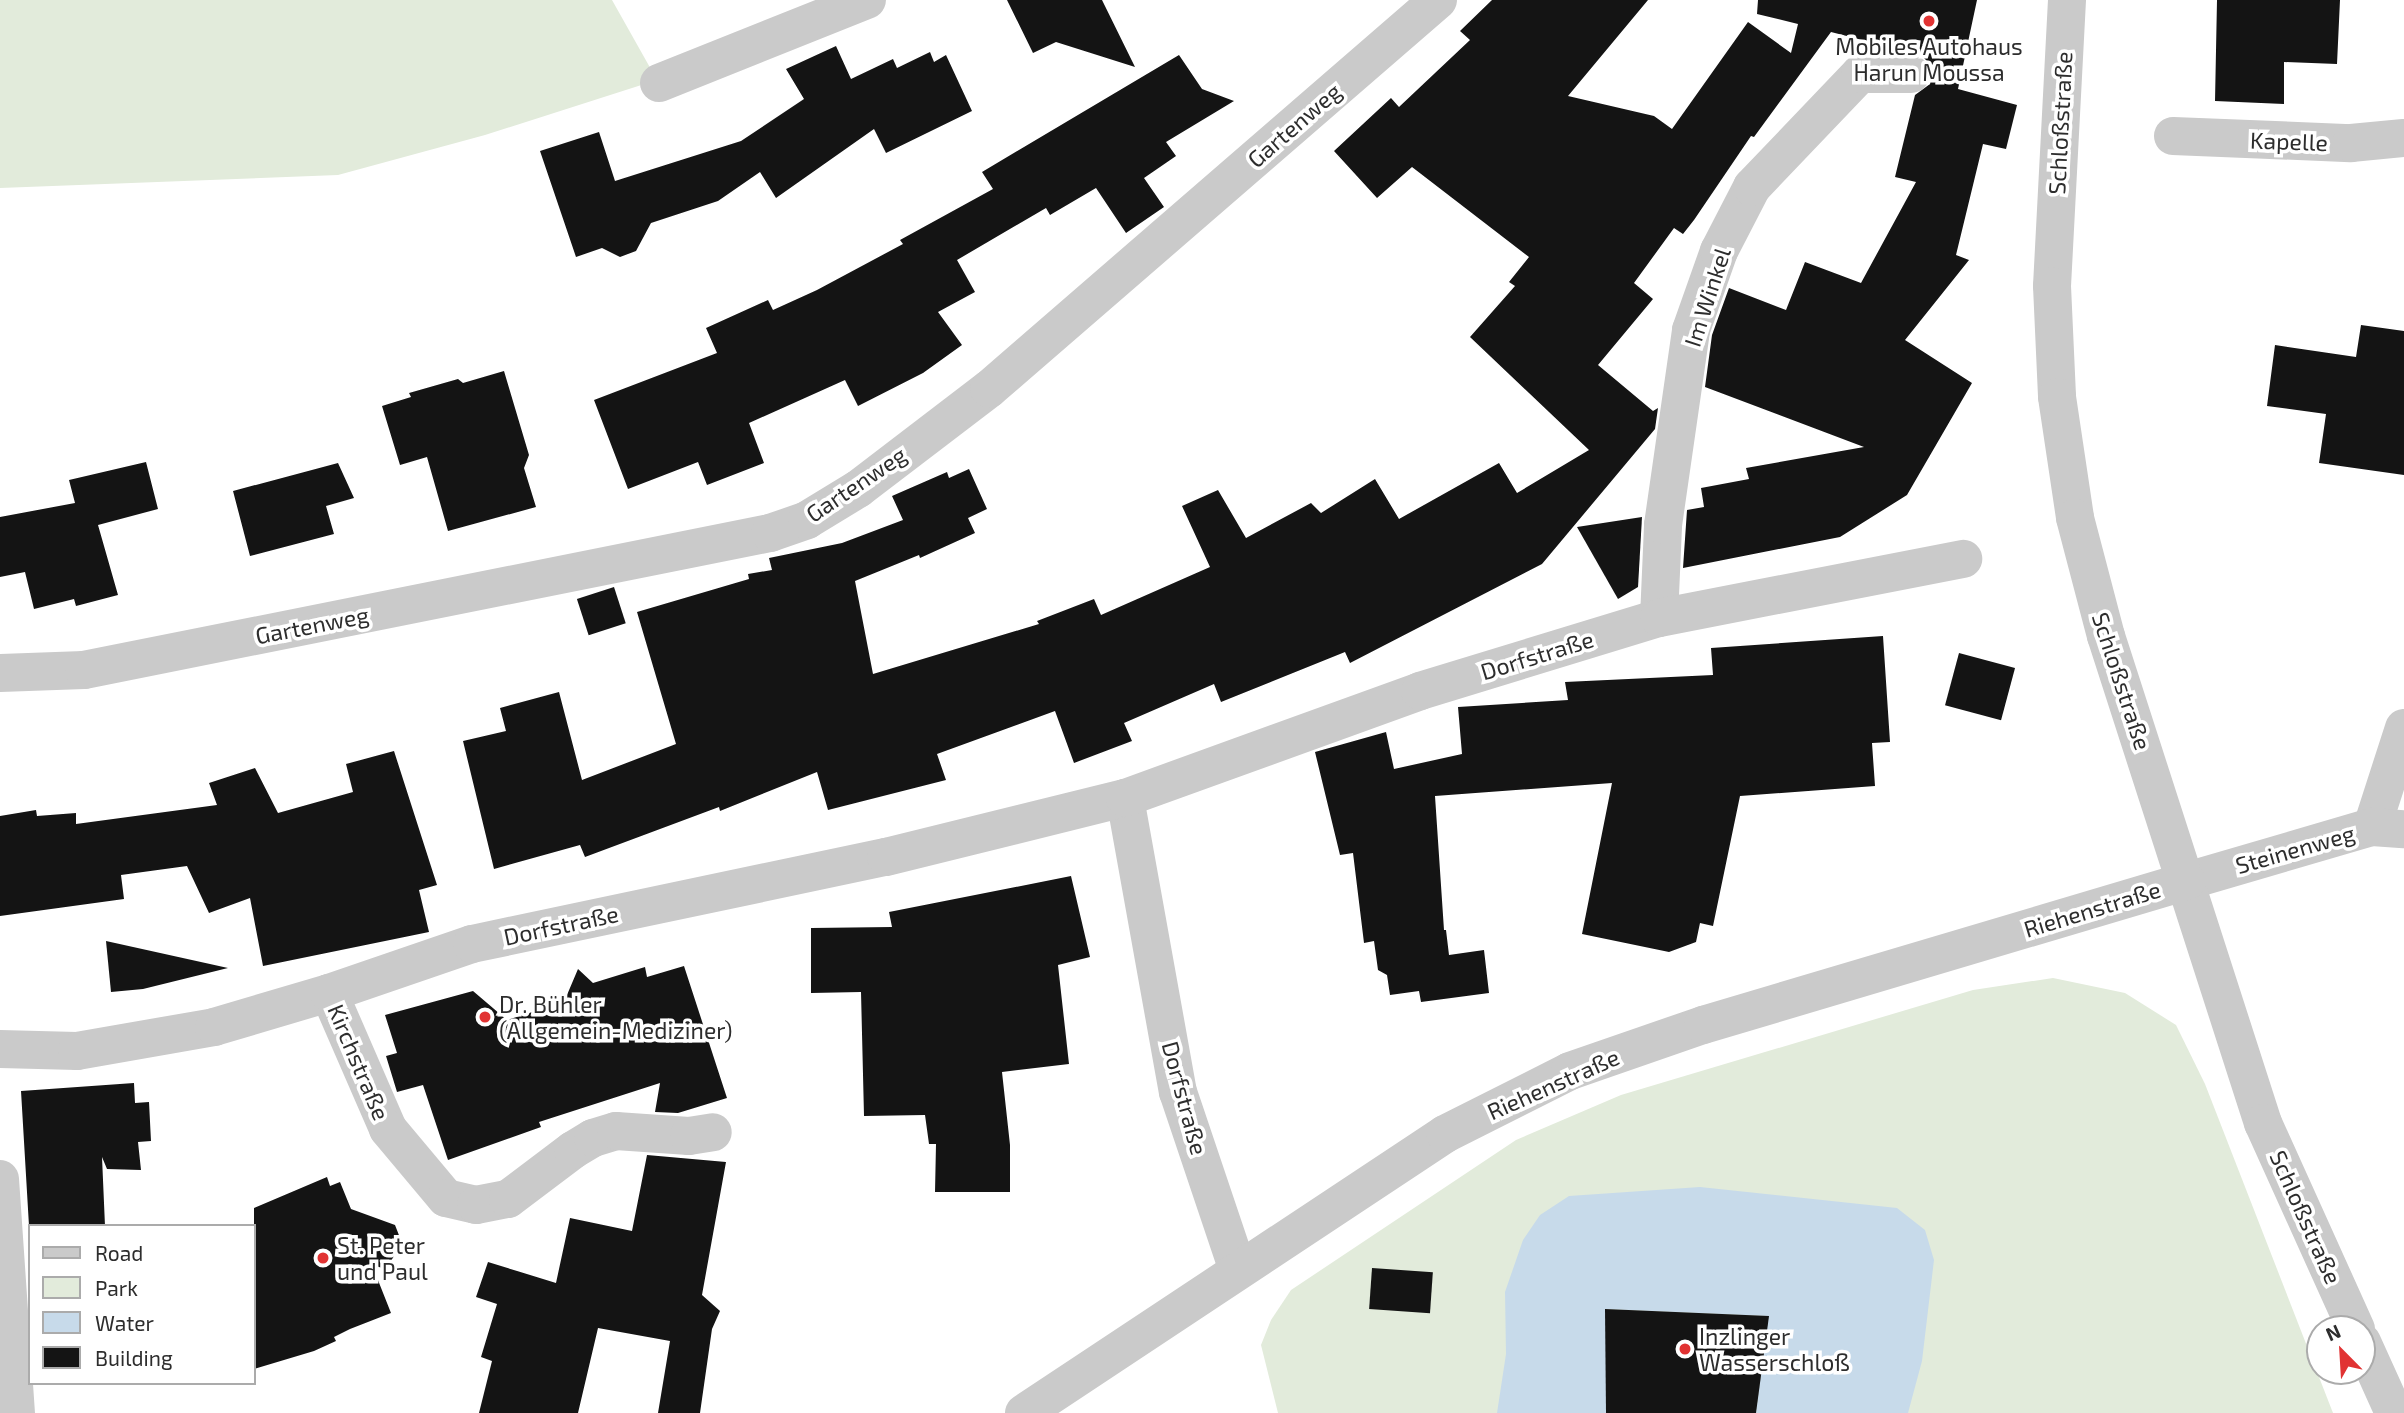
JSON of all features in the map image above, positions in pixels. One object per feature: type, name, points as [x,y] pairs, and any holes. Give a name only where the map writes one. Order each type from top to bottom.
[{"type":"street","points":[[660,83],[867,0]]},
{"type":"street","name":"Gartenweg","points":[[0,673],[84,670],[770,533],[807,520],[858,489],[989,388],[1438,0]]},
{"type":"street","name":"Schloßstraße","points":[[2067,0],[2052,286],[2057,397],[2075,518],[2106,636],[2188,881],[2263,1123],[2350,1315]]},
{"type":"street","name":"Im Winkel","points":[[1659,618],[1663,525],[1691,330],[1719,251],[1752,187],[1860,74],[1911,74]]},
{"type":"street","name":"Kapelle","points":[[2173,136],[2351,143],[2404,138]]},
{"type":"street","name":"Dorfstraße","points":[[0,1049],[77,1051],[214,1027],[329,993],[472,944],[886,857],[1125,798],[1420,691],[1659,618],[1963,559]]},
{"type":"street","points":[[2388,828],[2404,728]]},
{"type":"street","name":"Dorfstraße","points":[[1125,798],[1178,1091],[1238,1270]]},
{"type":"street","name":"Steinenweg","points":[[2188,881],[2388,828]]},
{"type":"street","name":"Riehenstraße","points":[[1024,1413],[1071,1385],[1238,1270],[1445,1134],[1570,1071],[1703,1025],[2188,881]]},
{"type":"street","name":"Kirchstraße","points":[[329,993],[388,1129],[446,1198],[476,1205],[508,1199],[573,1150],[593,1138],[617,1131],[689,1136],[713,1132]]},
{"type":"street","points":[[0,1179],[16,1413]]},
{"type":"street","points":[[2376,1373],[2394,1413]]},
{"type":"green space","points":[[0,0],[612,0],[657,80],[485,135],[338,175],[0,188]]},
{"type":"green space","points":[[2053,978],[2125,993],[2176,1025],[2205,1084],[2306,1344],[2306,1385],[2322,1385],[2333,1413],[1278,1413],[1261,1345],[1271,1320],[1291,1290],[1516,1140],[1621,1095],[1973,990]]},
{"type":"water","points":[[1700,1187],[1897,1208],[1925,1230],[1934,1260],[1922,1361],[1908,1413],[1756,1413],[1768,1316],[1606,1309],[1606,1413],[1497,1413],[1506,1354],[1505,1292],[1523,1240],[1540,1215],[1569,1196]]},
{"type":"building","points":[[1007,0],[1102,0],[1135,67],[1056,42],[1033,53]]},
{"type":"building","points":[[1492,0],[1648,0],[1568,96],[1654,116],[1672,129],[1748,22],[1791,53],[1798,24],[1757,14],[1758,0],[1977,0],[1958,89],[2017,105],[2006,149],[1983,144],[1956,255],[1969,260],[1905,340],[1972,383],[1907,495],[1840,537],[1683,568],[1687,510],[1704,507],[1701,488],[1749,479],[1746,468],[1864,447],[1705,387],[1712,335],[1729,288],[1786,310],[1805,262],[1861,283],[1916,182],[1895,177],[1915,95],[1930,84],[1933,75],[1930,64],[1921,55],[1831,32],[1754,137],[1751,136],[1694,220],[1683,234],[1674,228],[1634,283],[1653,299],[1598,365],[1653,411],[1658,408],[1655,429],[1542,564],[1350,663],[1345,652],[1221,702],[1214,684],[1124,723],[1132,741],[1074,763],[1055,711],[937,754],[946,780],[828,810],[817,772],[720,811],[719,807],[585,857],[580,845],[494,869],[463,741],[506,731],[500,708],[559,692],[582,780],[676,744],[637,612],[749,579],[748,574],[772,570],[769,558],[842,543],[903,520],[892,496],[947,472],[949,478],[969,469],[987,509],[968,518],[975,533],[920,558],[919,555],[855,581],[873,674],[1039,624],[1037,621],[1094,599],[1101,615],[1210,567],[1182,506],[1218,490],[1246,538],[1311,503],[1321,513],[1375,479],[1399,519],[1499,463],[1517,493],[1589,450],[1470,337],[1515,286],[1509,282],[1529,257],[1412,167],[1377,198],[1334,151],[1391,98],[1399,107],[1470,40],[1460,31]]},
{"type":"building","points":[[2217,0],[2340,0],[2337,64],[2284,62],[2284,104],[2215,101]]},
{"type":"building","points":[[836,46],[851,79],[893,59],[897,68],[930,52],[934,62],[946,55],[972,111],[886,153],[874,129],[776,198],[760,172],[718,201],[651,223],[636,251],[620,257],[602,248],[576,257],[540,151],[599,132],[615,181],[741,141],[804,99],[786,69]]},
{"type":"building","points":[[1179,55],[1202,89],[1234,101],[1166,142],[1176,156],[1144,178],[1164,207],[1126,233],[1096,188],[1050,215],[1046,208],[957,260],[975,292],[938,312],[962,345],[923,373],[858,406],[845,380],[749,423],[764,463],[707,485],[698,462],[628,489],[594,400],[717,353],[706,328],[768,300],[773,310],[903,244],[900,240],[993,189],[982,172]]},
{"type":"building","points":[[2361,325],[2404,331],[2404,475],[2319,463],[2326,414],[2267,406],[2275,345],[2356,357]]},
{"type":"building","points":[[504,371],[529,455],[524,468],[536,507],[448,531],[427,457],[400,465],[382,406],[411,397],[409,393],[458,379],[463,383]]},
{"type":"building","points":[[146,462],[158,509],[98,525],[118,595],[76,606],[74,599],[34,609],[25,572],[0,577],[0,517],[75,503],[69,480]]},
{"type":"building","points":[[338,463],[354,498],[326,506],[334,534],[250,556],[233,491]]},
{"type":"building","points":[[1642,517],[1638,587],[1618,599],[1577,527]]},
{"type":"building","points":[[614,587],[626,623],[589,635],[577,599]]},
{"type":"building","points":[[1883,636],[1890,742],[1872,743],[1875,786],[1740,796],[1713,926],[1700,923],[1696,942],[1669,952],[1582,934],[1612,783],[1435,796],[1444,930],[1449,955],[1484,950],[1489,993],[1421,1002],[1419,991],[1390,995],[1387,975],[1378,970],[1374,941],[1364,943],[1353,853],[1340,855],[1315,752],[1386,732],[1394,769],[1462,754],[1458,707],[1568,700],[1565,682],[1713,675],[1711,648]]},
{"type":"building","points":[[1959,653],[2015,668],[2001,720],[1945,705]]},
{"type":"building","points":[[394,751],[437,885],[419,890],[429,932],[263,966],[250,898],[209,913],[187,866],[121,875],[124,899],[0,916],[0,816],[36,810],[37,816],[76,813],[76,824],[217,805],[209,783],[255,768],[278,813],[353,792],[346,764]]},
{"type":"building","points":[[1071,876],[1090,957],[1058,965],[1069,1064],[1002,1072],[1010,1145],[1010,1192],[935,1192],[936,1144],[929,1144],[925,1115],[864,1116],[861,992],[811,993],[811,928],[892,927],[889,912]]},
{"type":"building","points":[[106,941],[228,968],[143,989],[111,992]]},
{"type":"building","points":[[684,966],[727,1098],[678,1113],[655,1112],[660,1083],[539,1122],[541,1127],[448,1160],[423,1085],[397,1092],[386,1056],[397,1053],[385,1015],[473,991],[507,1020],[564,1002],[578,969],[593,983],[645,967],[647,977]]},
{"type":"building","points":[[134,1083],[135,1103],[149,1102],[151,1141],[138,1142],[141,1170],[107,1169],[102,1157],[105,1224],[29,1224],[21,1091]]},
{"type":"building","points":[[647,1155],[726,1162],[702,1295],[720,1311],[712,1329],[700,1413],[658,1413],[670,1341],[598,1328],[578,1413],[479,1413],[492,1361],[481,1357],[497,1304],[476,1297],[488,1262],[556,1283],[570,1218],[632,1231]]},
{"type":"building","name":"St. Peter und Paul","points":[[327,1177],[330,1186],[340,1182],[351,1209],[395,1225],[402,1243],[386,1269],[372,1265],[391,1313],[350,1329],[334,1337],[336,1341],[314,1351],[256,1368],[254,1208]]},
{"type":"building","points":[[1372,1268],[1433,1272],[1430,1313],[1369,1309]]},
{"type":"building","name":"Inzlinger Wasserschloß","points":[[1605,1309],[1769,1316],[1756,1413],[1606,1413]]},
{"type":"place","name":"Mobiles Autohaus Harun Moussa","points":[[1929,21]]},
{"type":"place","name":"Dr. Bühler (Allgemein-Mediziner)","points":[[485,1017]]},
{"type":"place","name":"St. Peter und Paul","points":[[323,1258]]},
{"type":"place","name":"Inzlinger Wasserschloß","points":[[1685,1349]]}]
